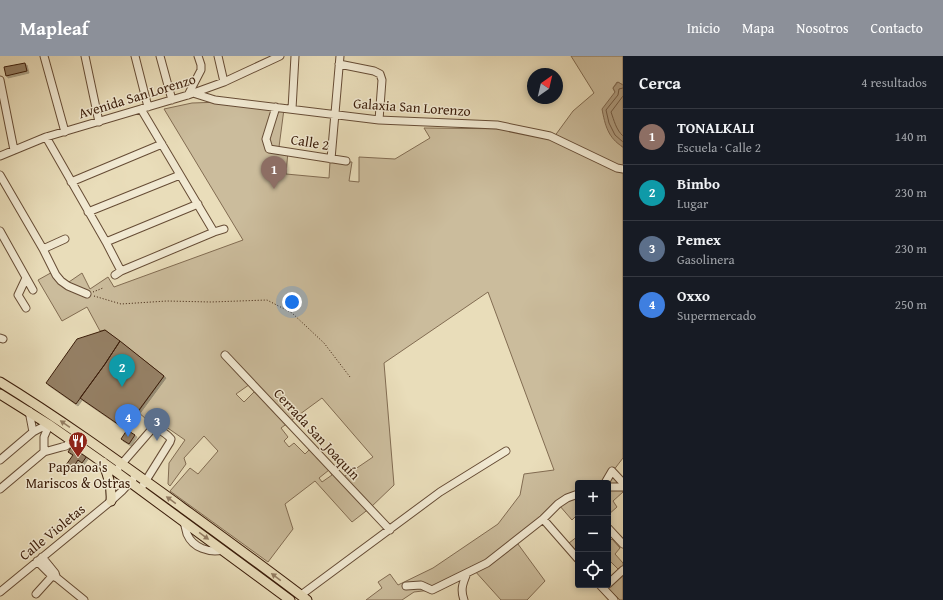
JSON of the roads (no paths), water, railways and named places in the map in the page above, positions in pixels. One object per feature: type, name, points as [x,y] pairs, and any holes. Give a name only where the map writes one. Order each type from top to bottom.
[{"type":"main road","points":[[0,382],[28,399],[146,481],[304,598]]},
{"type":"main road","points":[[0,394],[29,411],[103,462],[290,600]]},
{"type":"main road","points":[[103,462],[110,480],[112,492],[111,501]]},
{"type":"street","points":[[44,56],[65,132]]},
{"type":"street","points":[[86,56],[99,122]]},
{"type":"street","points":[[135,56],[145,108],[162,144],[214,232]]},
{"type":"street","points":[[160,56],[172,100]]},
{"type":"street","points":[[190,94],[201,70],[198,56]]},
{"type":"street","points":[[218,56],[224,82]]},
{"type":"street","name":"Avenida San Lorenzo","points":[[0,156],[46,137],[172,100],[224,82],[280,56]]},
{"type":"street","points":[[292,109],[295,56]]},
{"type":"street","points":[[330,159],[340,60],[380,74],[382,80],[379,120]]},
{"type":"street","points":[[0,80],[14,150]]},
{"type":"street","name":"Galaxia San Lorenzo","points":[[190,94],[215,100],[379,120],[497,125],[550,136],[617,168],[623,169]]},
{"type":"street","name":"Calle 2","points":[[276,107],[266,140],[269,149],[346,161]]},
{"type":"street","points":[[46,137],[106,242],[118,273],[224,229]]},
{"type":"street","points":[[71,182],[162,144]]},
{"type":"street","points":[[0,175],[43,249],[56,275],[68,286],[87,294]]},
{"type":"street","points":[[88,212],[180,175]]},
{"type":"street","points":[[106,242],[198,204]]},
{"type":"street","points":[[0,231],[34,290]]},
{"type":"street","points":[[43,249],[65,239]]},
{"type":"street","points":[[26,278],[18,295],[26,308]]},
{"type":"street","name":"Cerrada San Joaquín","points":[[225,355],[390,530]]},
{"type":"street","points":[[29,411],[33,432]]},
{"type":"street","points":[[0,460],[33,432],[49,425]]},
{"type":"street","points":[[44,452],[44,437],[49,425]]},
{"type":"street","points":[[115,471],[154,427],[164,433],[171,439],[170,442],[140,490]]},
{"type":"street","points":[[0,489],[44,452],[62,448],[72,441]]},
{"type":"street","points":[[304,598],[440,492],[506,452]]},
{"type":"street","points":[[607,480],[612,471],[623,483]]},
{"type":"street","name":"Calle Violetas","points":[[0,592],[111,501],[136,474]]},
{"type":"street","points":[[611,487],[623,488]]},
{"type":"street","points":[[406,586],[422,585],[432,590],[486,563],[543,519],[558,504],[567,498],[575,496]]},
{"type":"street","points":[[543,519],[575,556]]},
{"type":"street","points":[[611,531],[623,544]]},
{"type":"street","points":[[39,559],[75,598],[84,600]]},
{"type":"street","points":[[611,580],[623,570]]},
{"type":"street","points":[[464,600],[461,594],[462,585],[467,573]]},
{"type":"street","points":[[36,594],[54,576]]},
{"type":"street","points":[[605,588],[614,600]]},
{"type":"water","points":[[618,82],[623,85],[623,147],[614,140],[608,131],[602,109],[615,92],[613,88]]},
{"type":"place","name":"TONALKALI","points":[[274,189]]},
{"type":"place","name":"Bimbo","points":[[122,387]]},
{"type":"place","name":"Oxxo","points":[[128,437]]},
{"type":"place","name":"Pemex","points":[[157,441]]},
{"type":"place","name":"Papanoa's Mariscos & Ostras","points":[[78,458]]}]
